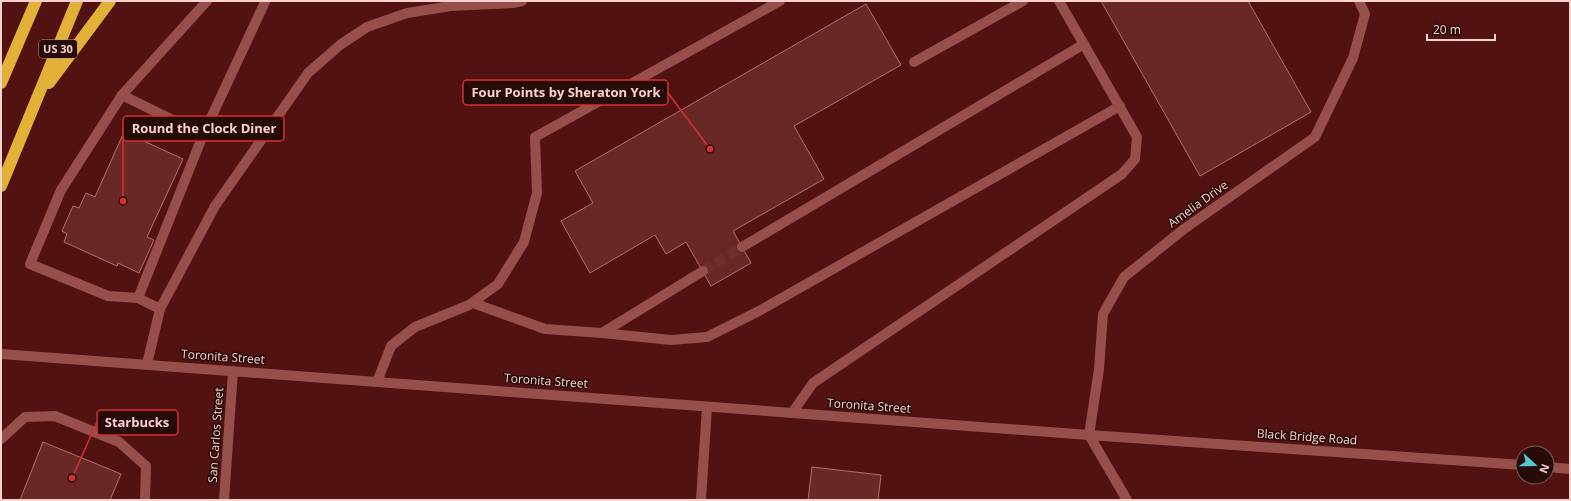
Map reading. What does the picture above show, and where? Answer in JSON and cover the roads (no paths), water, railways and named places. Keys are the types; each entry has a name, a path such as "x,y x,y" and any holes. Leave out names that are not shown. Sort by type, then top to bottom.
{"highway":[{"name":"US 30","path":"1,186 77,1"},
{"path":"38,96 110,1"},
{"name":"US 30","path":"1,83 35,3"}],"street":[{"path":"160,309 138,298 108,296 30,264 61,190 122,95 207,1"},
{"path":"138,298 203,135 265,2 264,1"},
{"path":"146,364 160,309 215,206 308,73 340,45 367,27 407,13 451,6 513,3 522,1"},
{"path":"377,382 391,346 415,327 469,306 498,284 524,242 536,193 535,137 780,1"},
{"path":"914,62 1024,1"},
{"path":"792,413 813,383 1122,174 1135,159 1137,137 1059,1"},
{"name":"Amelia Drive","path":"1089,435 1099,369 1103,314 1124,277 1184,229 1315,137 1353,58 1365,14 1359,1"},
{"path":"742,247 1084,44"},
{"path":"122,95 203,135"},
{"path":"473,303 544,329 671,340 707,337 759,311 1120,106"},
{"path":"602,333 703,271"},
{"name":"Toronita Street","path":"1,354 1089,435"},
{"name":"San Carlos Street","path":"224,500 233,371"},
{"path":"701,500 707,407"},
{"path":"1,438 26,417 55,416 119,442 146,466 145,500"},
{"path":"1089,435 1127,500"},
{"name":"Black Bridge Road","path":"1089,435 1515,464"},
{"path":"1555,467 1570,468"}],"tunnel":[{"path":"703,271 742,247"}],"place":[{"name":"Four Points by Sheraton York","path":"710,149"},
{"name":"Round the Clock Diner","path":"123,201"},
{"name":"Starbucks","path":"72,478"}]}
